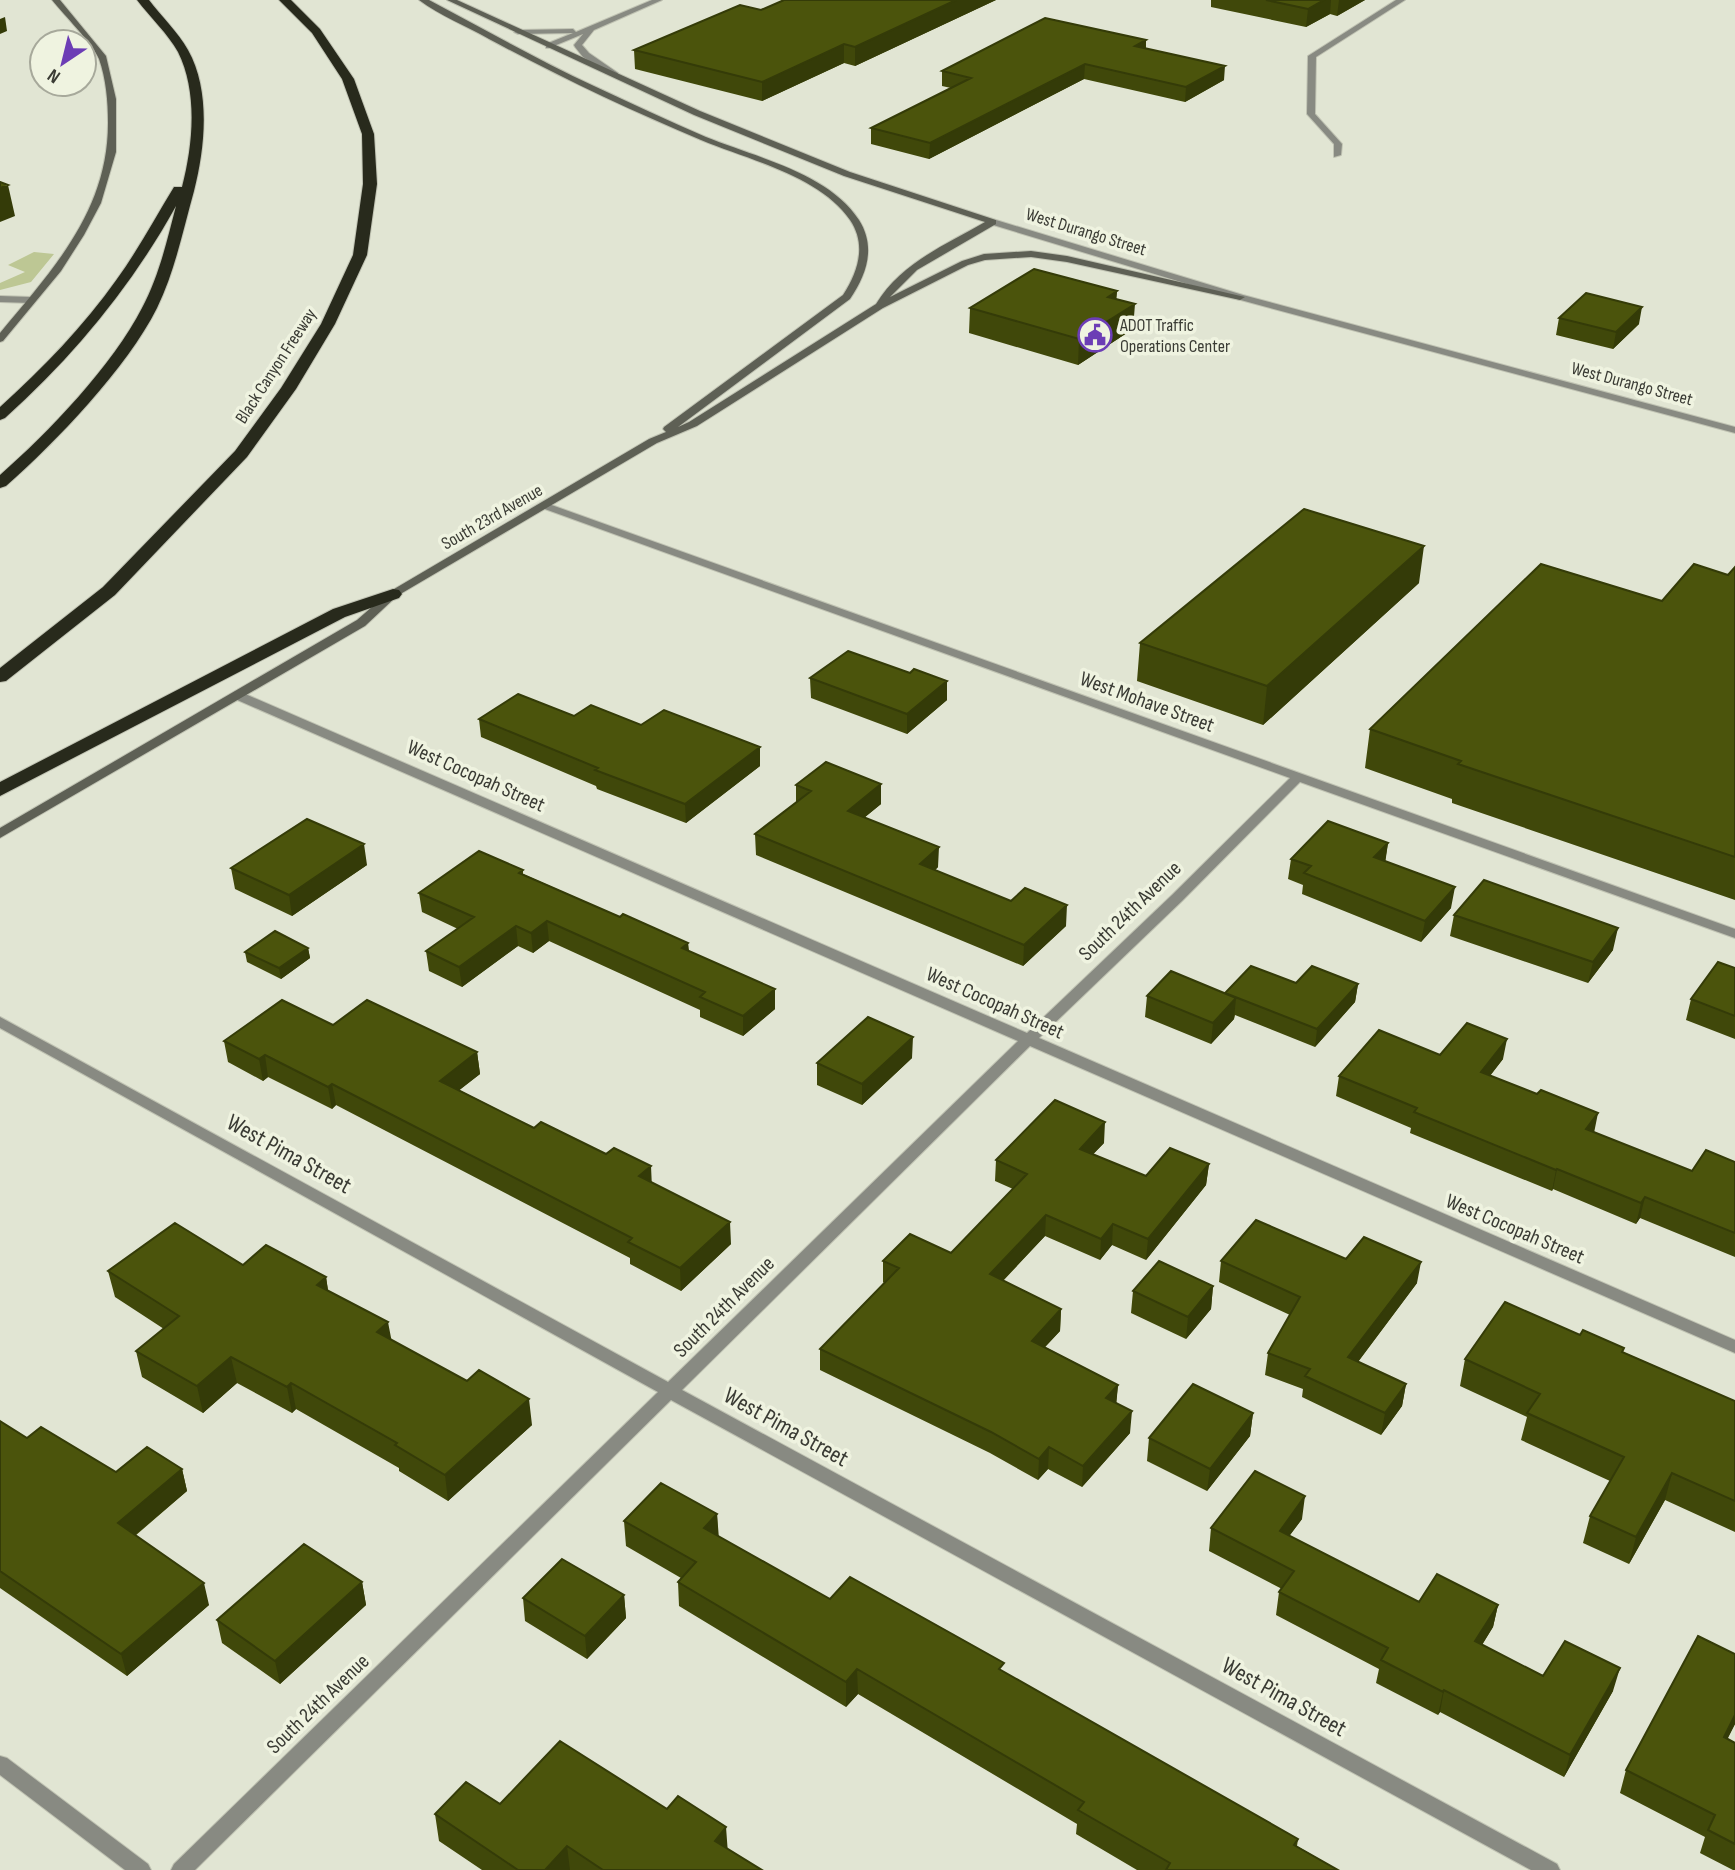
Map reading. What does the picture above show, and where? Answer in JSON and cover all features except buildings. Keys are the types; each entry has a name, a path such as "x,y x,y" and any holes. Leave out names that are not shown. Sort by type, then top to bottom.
{"highway":[{"path":"0,483 32,455 108,370 149,309 169,260 196,157 196,89 183,51 143,0"},
{"name":"Black Canyon Freeway","path":"0,677 109,591 241,454 288,389 328,324 360,255 370,184 368,134 348,79 316,31 285,0"},
{"path":"0,415 86,331 111,300 154,235 196,157"},
{"path":"0,790 339,613 393,594"}],"main road":[{"path":"0,339 58,269 97,203 113,152 112,99 102,56 56,0"},
{"path":"424,0 518,52 592,88 675,126 797,176 829,194 855,220 866,248 861,276 848,297 653,441"},
{"name":"West Durango Street","path":"451,0 697,113 847,174 993,222"},
{"name":"South 23rd Avenue","path":"0,834 361,623 393,594 653,441 693,424 880,306 886,292 902,276 993,222"},
{"path":"880,306 965,263 984,257 1031,254 1067,259 1240,297"}],"street":[{"path":"549,46 658,0"},
{"path":"1338,155 1338,144 1311,114 1312,56 1401,0"},
{"path":"518,32 562,33 595,27"},
{"path":"595,27 578,45 586,55 615,75"},
{"name":"West Durango Street","path":"993,222 1240,297 1735,430"},
{"path":"0,299 31,300"},
{"name":"West Mohave Street","path":"546,506 1735,934"},
{"name":"West Cocopah Street","path":"239,696 1735,1347"},
{"name":"South 24th Avenue","path":"181,1870 1028,1040 1177,898 1298,776"},
{"name":"West Pima Street","path":"0,1023 670,1392 1550,1870"},
{"path":"0,1764 141,1870"}],"green space":[{"path":"34,252 54,254 31,282 0,290 0,283 25,272 8,265"}],"place":[{"name":"ADOT Traffic Operations Center","path":"1095,335"}]}
